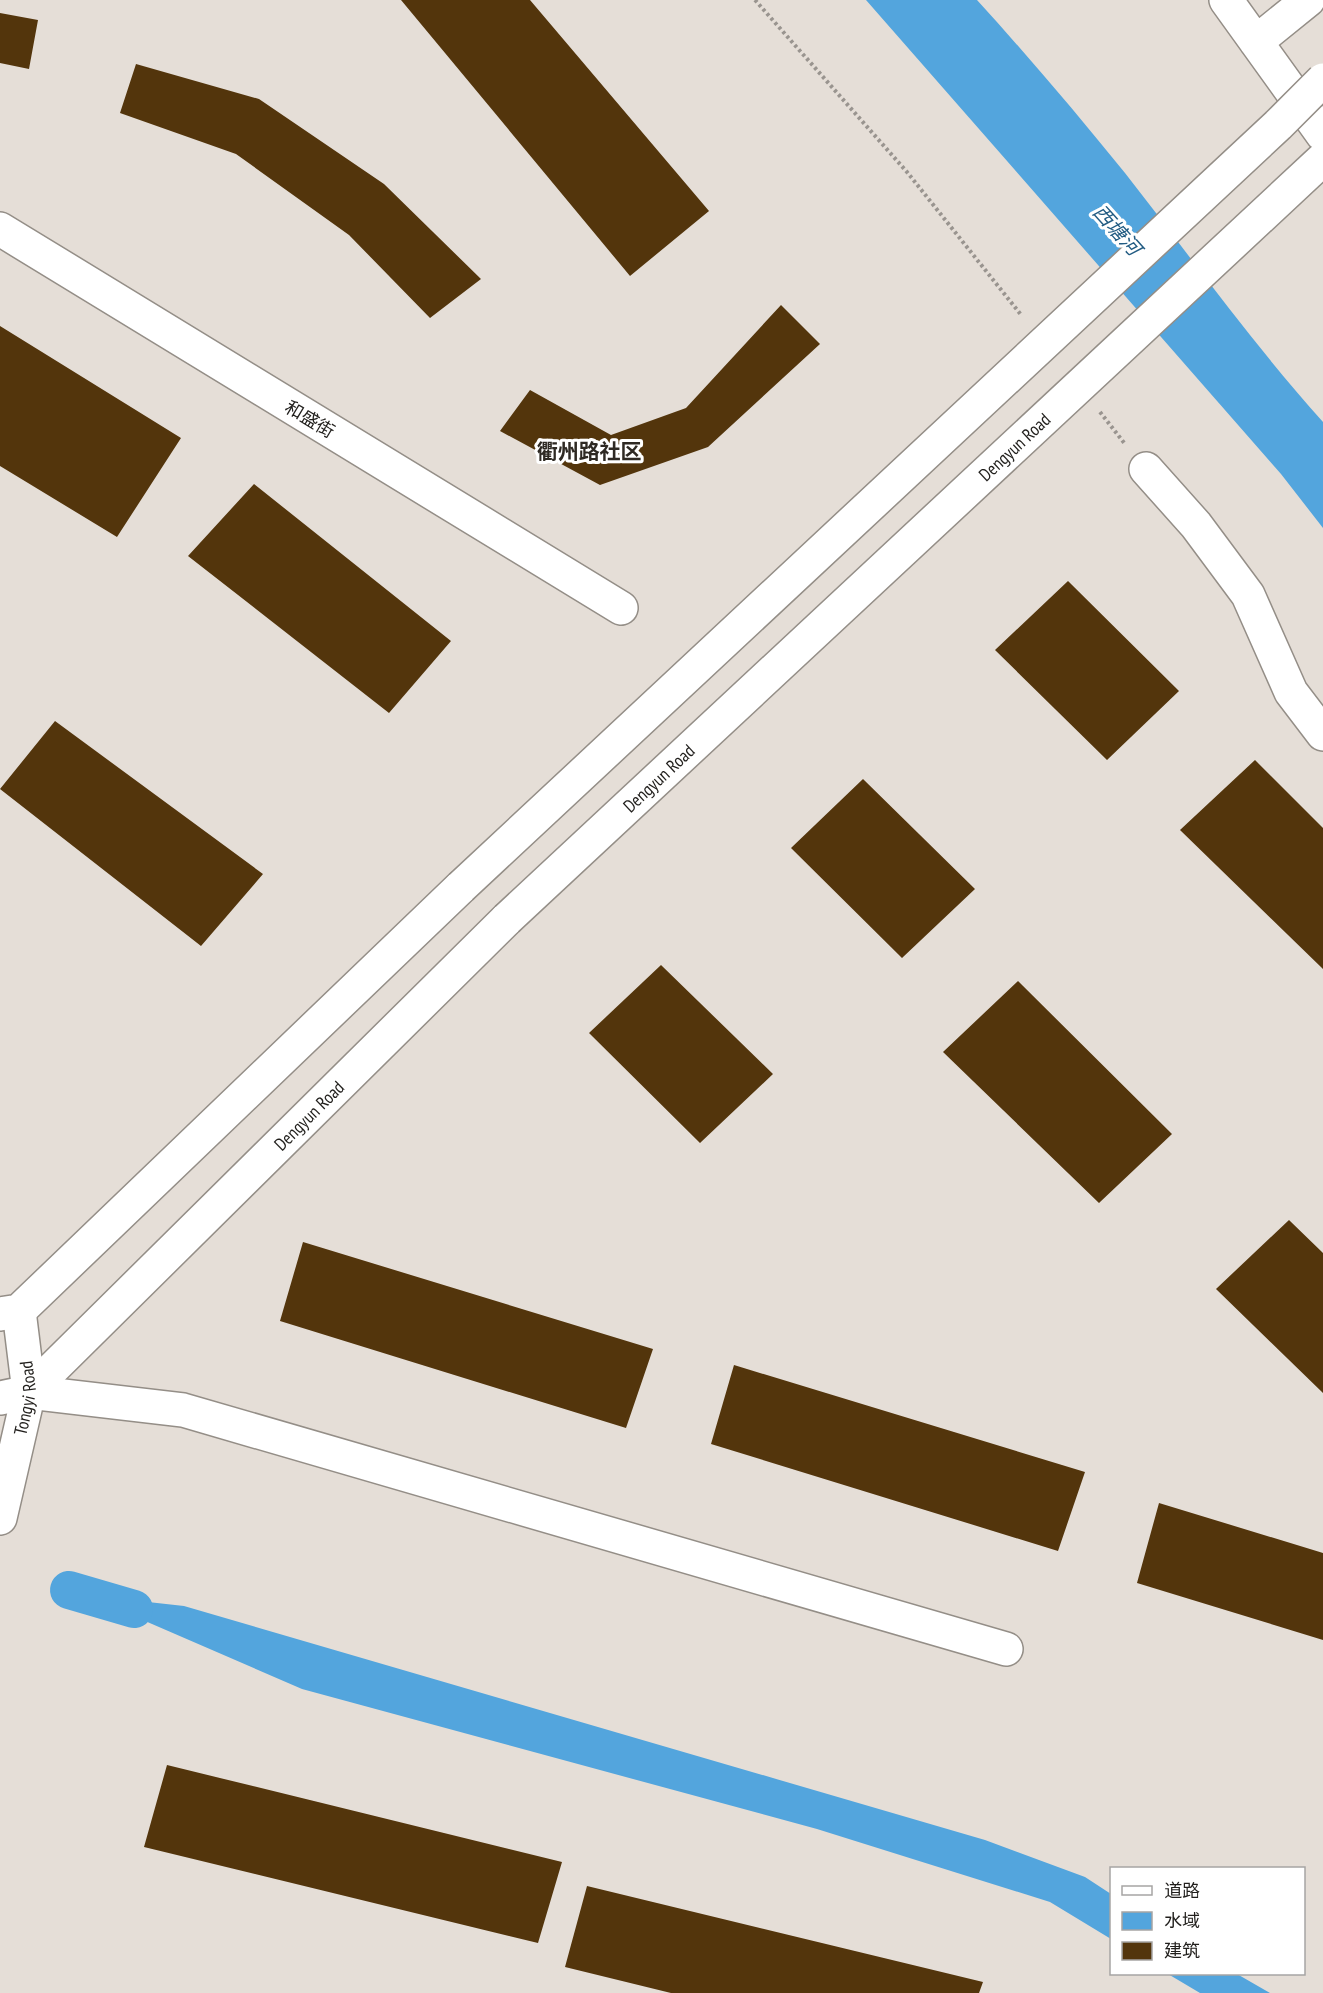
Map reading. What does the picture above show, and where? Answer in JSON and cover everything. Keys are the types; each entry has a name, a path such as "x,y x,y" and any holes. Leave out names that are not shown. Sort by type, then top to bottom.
{"main road":[{"path":"1226,0 1323,135"},
{"path":"1256,42 1308,0"},
{"path":"9,1313 460,887 1323,80"},
{"name":"Dengyun Road","path":"15,1395 507,919 1323,159"},
{"name":"和盛街","path":"0,229 621,608"},
{"path":"1146,469 1196,525 1248,595 1291,692 1323,734"},
{"name":"Tongyi Road","path":"0,1518 15,1395 9,1313"},
{"path":"15,1395 183,1410 1006,1649"}],"path":[{"path":"755,0 907,172 1025,320"},
{"path":"1093,404 1146,469"}],"water":[{"name":"西塘河","path":"866,0 977,0 1034,64 1125,173 1246,330 1323,422 1323,528 1281,474"},
{"path":"85,1595 184,1606 985,1840 1085,1877 1110,1893 1110,1938 1050,1902 817,1829 302,1689"},
{"path":"1170,1975 1239,1975 1270,1993 1200,1993"}],"building":[{"path":"401,0 530,0 709,211 630,276"},
{"path":"0,13 38,20 29,69 0,63"},
{"path":"136,64 259,99 384,184 481,279 430,318 349,235 236,154 120,113"},
{"path":"781,305 820,344 708,447 600,485 500,431 530,390 611,435 686,408"},
{"path":"0,326 181,438 117,537 0,466"},
{"path":"254,484 451,641 389,713 188,556"},
{"path":"1068,581 1179,691 1107,760 995,650"},
{"path":"55,721 263,874 201,946 0,789"},
{"path":"1255,760 1323,828 1323,969 1180,830"},
{"path":"863,779 975,889 902,958 791,848"},
{"path":"661,965 773,1074 700,1143 589,1033"},
{"path":"1018,981 1172,1134 1099,1203 943,1052"},
{"path":"1289,1220 1323,1253 1323,1393 1216,1289"},
{"path":"303,1242 653,1349 626,1428 280,1321"},
{"path":"734,1365 1085,1472 1058,1551 711,1444"},
{"path":"1159,1503 1323,1553 1323,1640 1137,1583"},
{"path":"167,1765 562,1862 538,1943 144,1847"},
{"path":"587,1886 983,1982 979,1993 671,1993 565,1967"}],"waterway":[{"path":"69,1590 134,1609"}],"district":[{"name":"衢州路社区","path":"589,451"}]}
